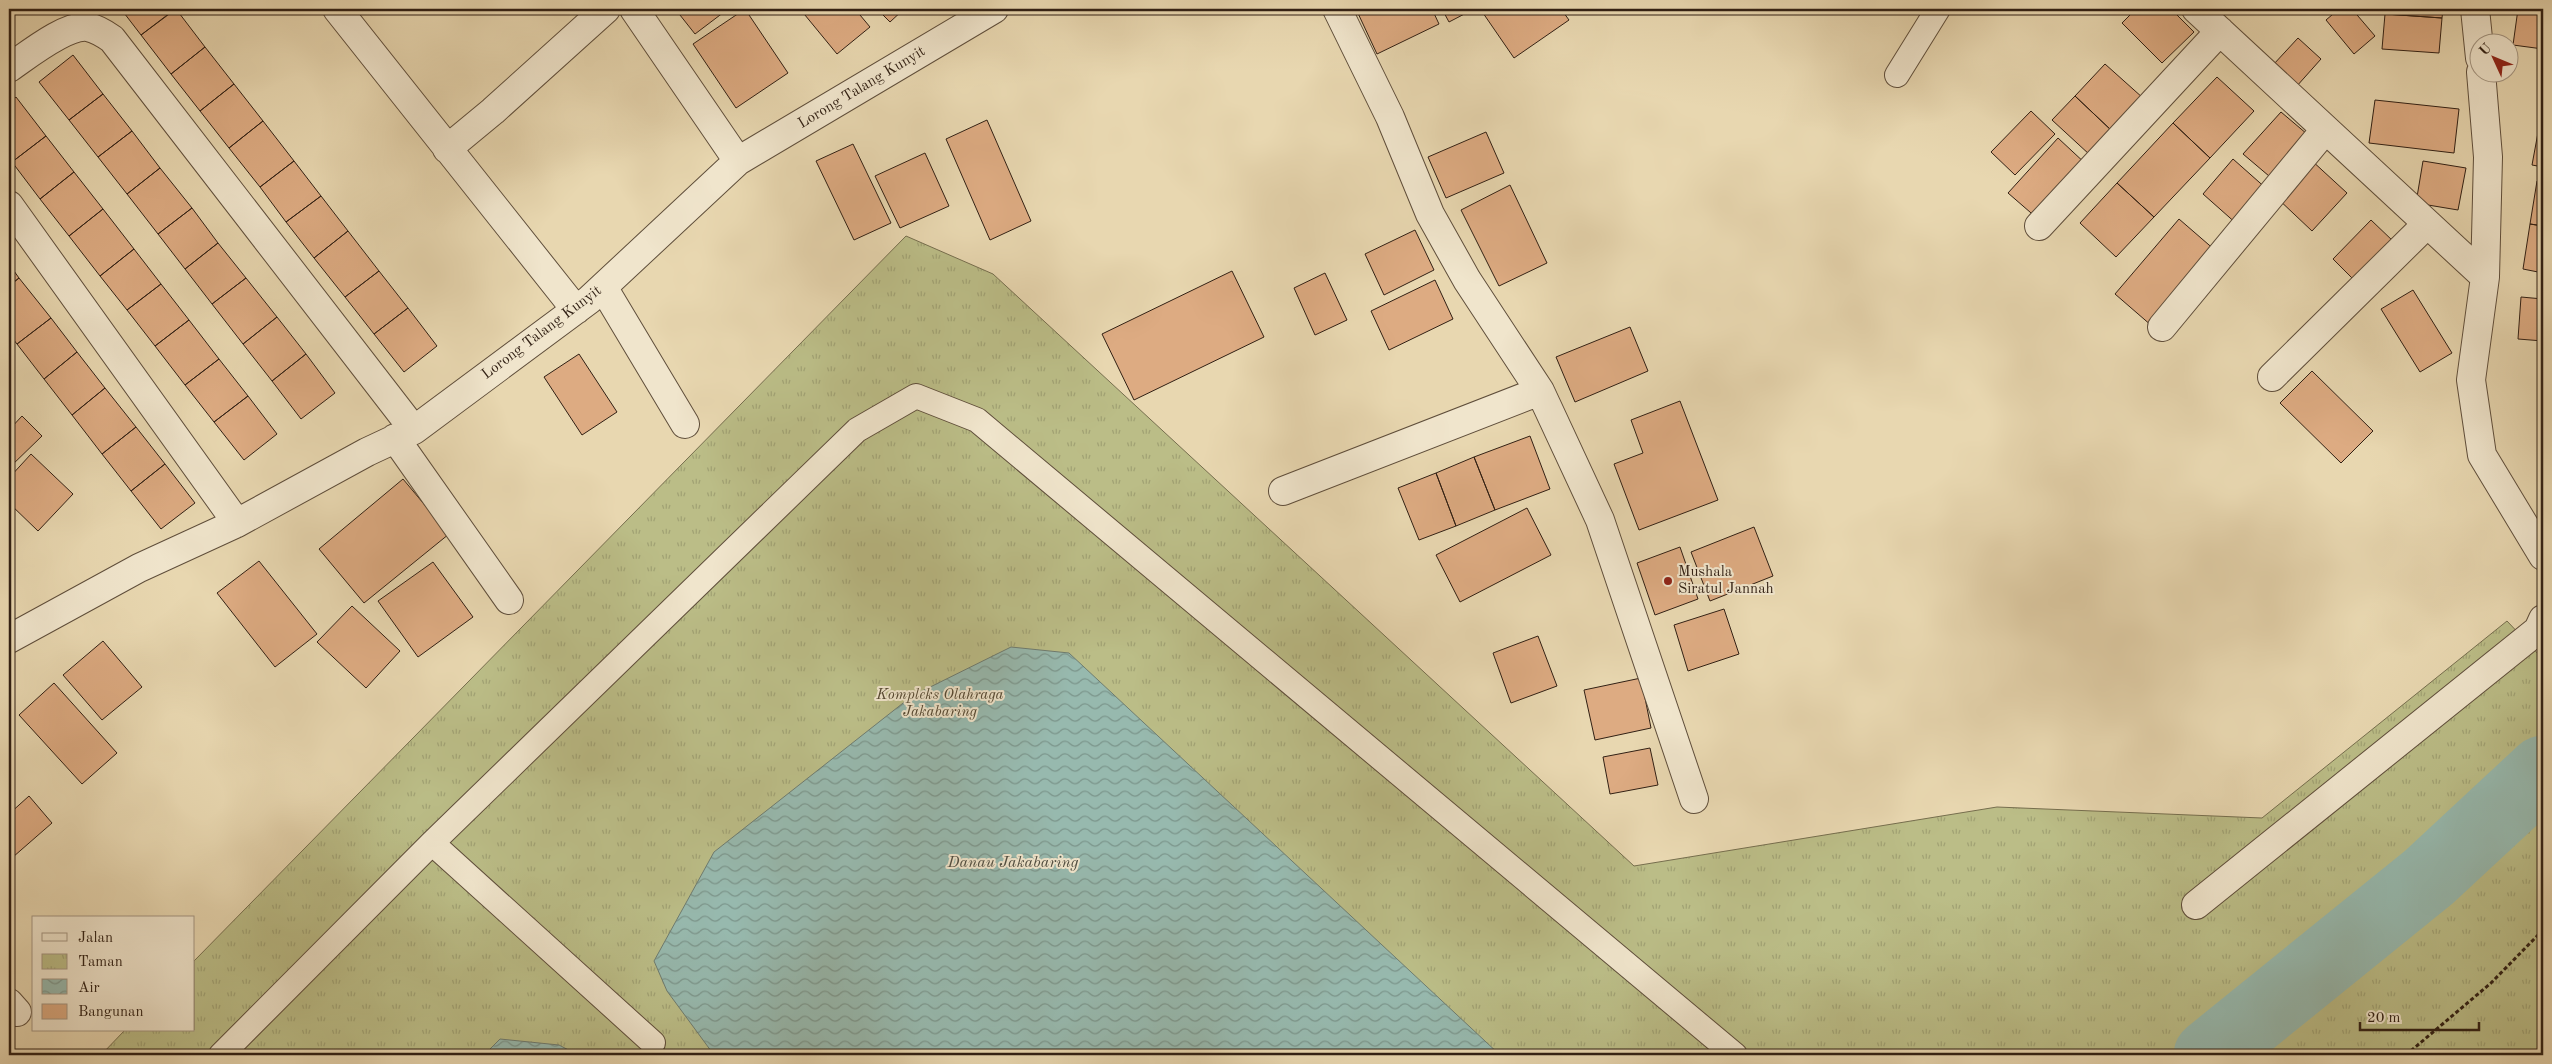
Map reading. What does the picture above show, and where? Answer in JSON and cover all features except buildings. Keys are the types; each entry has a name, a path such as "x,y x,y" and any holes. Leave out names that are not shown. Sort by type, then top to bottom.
{"street":[{"path":"337,9 576,310"},
{"path":"447,149 493,111 606,9"},
{"path":"634,9 738,161"},
{"name":"Lorong Talang Kunyit","path":"9,639 139,568 237,524 404,434 576,310 738,161 994,9"},
{"path":"1337,9 1390,116 1430,214 1452,256 1540,391 1600,520 1694,799"},
{"path":"2196,9 2324,130 2485,277"},
{"path":"2476,9 2478,32"},
{"path":"9,68 49,42 76,28 94,29 112,39 404,434 509,600"},
{"path":"2039,226 2220,31"},
{"path":"2482,82 2488,157 2485,277 2471,380 2482,455 2543,556"},
{"path":"2162,327 2324,130"},
{"path":"9,205 237,524"},
{"path":"2272,377 2426,224"},
{"path":"603,287 685,424"},
{"path":"1283,491 1540,391"},
{"path":"2196,905 2538,630 2543,619"}],"lane":[{"path":"1897,75 1938,9"},
{"path":"221,1055 432,843 857,430 916,396 977,420 1736,1055"},
{"path":"432,843 653,1044"}],"path":[{"path":"2406,1055 2490,983 2543,930"}],"green space":[{"name":"Kompleks Olahraga Jakabaring","path":"906,236 993,274 1634,866 1997,807 2262,818 2507,621 2543,659 2543,1055 101,1055 123,1032 195,1032 195,960"}],"water":[{"name":"Danau Jakabaring","path":"1011,647 1069,653 1500,1055 714,1055 667,991 654,961 714,852 912,696"},
{"path":"500,1039 559,1045 578,1055 484,1055"}],"waterway":[{"path":"2209,1055 2429,877 2543,771"}],"place":[{"name":"Mushala Siratul Jannah","path":"1668,581"}]}
